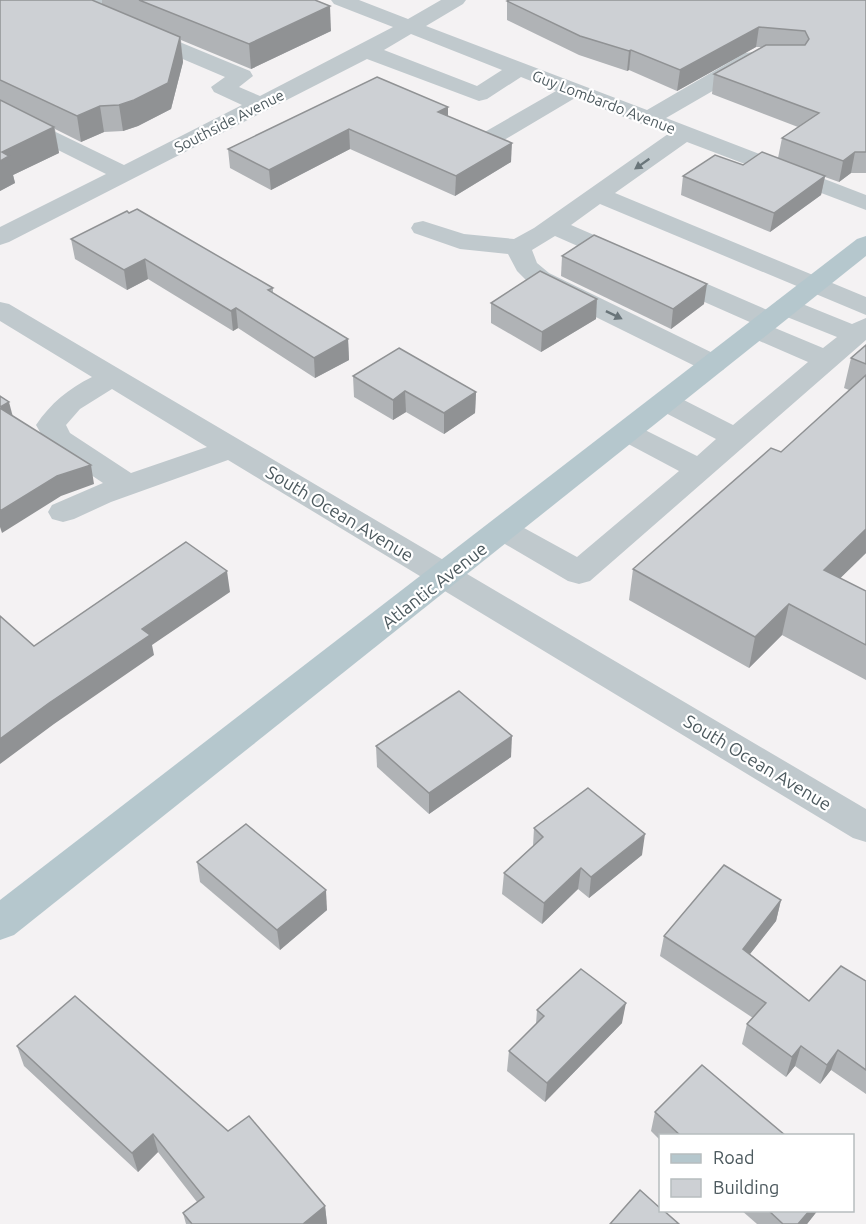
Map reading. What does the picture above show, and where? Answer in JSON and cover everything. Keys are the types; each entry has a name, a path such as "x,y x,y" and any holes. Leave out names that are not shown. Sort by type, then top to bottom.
{"main road":[{"name":"Atlantic Avenue","path":"0,923 446,576 866,244"}],"street":[{"path":"99,0 79,8 242,76 222,87 260,105"},
{"name":"Guy Lombardo Avenue","path":"341,0 866,203"},
{"name":"Southside Avenue","path":"0,237 366,51 456,0"},
{"path":"366,51 479,94 519,69"},
{"path":"648,119 739,65 764,54 774,55"},
{"path":"491,138 573,90"},
{"path":"0,112 124,174"},
{"path":"423,228 460,241 518,247 598,195 685,133"},
{"path":"598,195 866,307"},
{"path":"552,226 771,319 827,360"},
{"path":"518,247 526,266 540,279 714,364"},
{"name":"South Ocean Avenue","path":"0,310 866,827"},
{"path":"771,319 861,331"},
{"path":"504,530 579,573 861,331"},
{"path":"113,378 78,397 58,412 51,425 58,439 127,486"},
{"path":"666,402 736,438"},
{"path":"627,432 699,469"},
{"path":"63,512 232,448"}],"building":[{"path":"0,0 92,0 180,37 168,83 134,100 119,105 100,106 77,116 0,80"},
{"path":"139,0 315,0 330,6 249,44"},
{"path":"866,0 866,152 855,152 843,161 782,138 819,113 714,74 766,45 805,45 809,39 805,31 759,27 680,70 631,50 580,36 507,1"},
{"path":"377,77 448,107 438,112 512,143 456,176 349,129 269,170 228,149"},
{"path":"0,100 54,127 2,152 9,156 0,161"},
{"path":"762,152 825,176 774,213 683,176 715,155 743,165"},
{"path":"137,209 273,288 268,290 348,339 314,358 236,308 231,311 145,259 124,270 71,239 127,211 129,213"},
{"path":"594,235 707,284 673,309 562,256"},
{"path":"540,271 597,299 542,332 491,303"},
{"path":"866,345 866,364 851,358"},
{"path":"399,348 476,392 444,413 405,391 393,400 353,376"},
{"path":"866,375 866,529 824,570 866,591 866,645 789,604 755,637 633,569 771,448 781,452"},
{"path":"0,396 9,402 0,407"},
{"path":"0,408 91,465 57,476 0,511"},
{"path":"186,542 227,571 142,629 150,635 0,739 0,616 34,646"},
{"path":"459,691 512,736 429,793 376,746"},
{"path":"588,788 645,834 591,877 581,868 544,903 504,873 543,837 534,828"},
{"path":"246,824 326,890 277,930 197,862"},
{"path":"724,865 781,900 743,949 809,1001 841,966 866,981 866,1070 838,1050 827,1065 801,1046 792,1057 747,1024 766,1003 664,936"},
{"path":"581,969 626,1003 547,1083 509,1051 544,1016 537,1010"},
{"path":"75,996 228,1131 249,1116 325,1206 303,1224 192,1224 183,1213 204,1197 153,1134 132,1153 17,1046"},
{"path":"702,1065 784,1134 679,1134 655,1112"},
{"path":"640,1190 659,1207 659,1212 665,1212 679,1224 610,1224"},
{"path":"770,1212 808,1212 798,1224 783,1224"}]}
